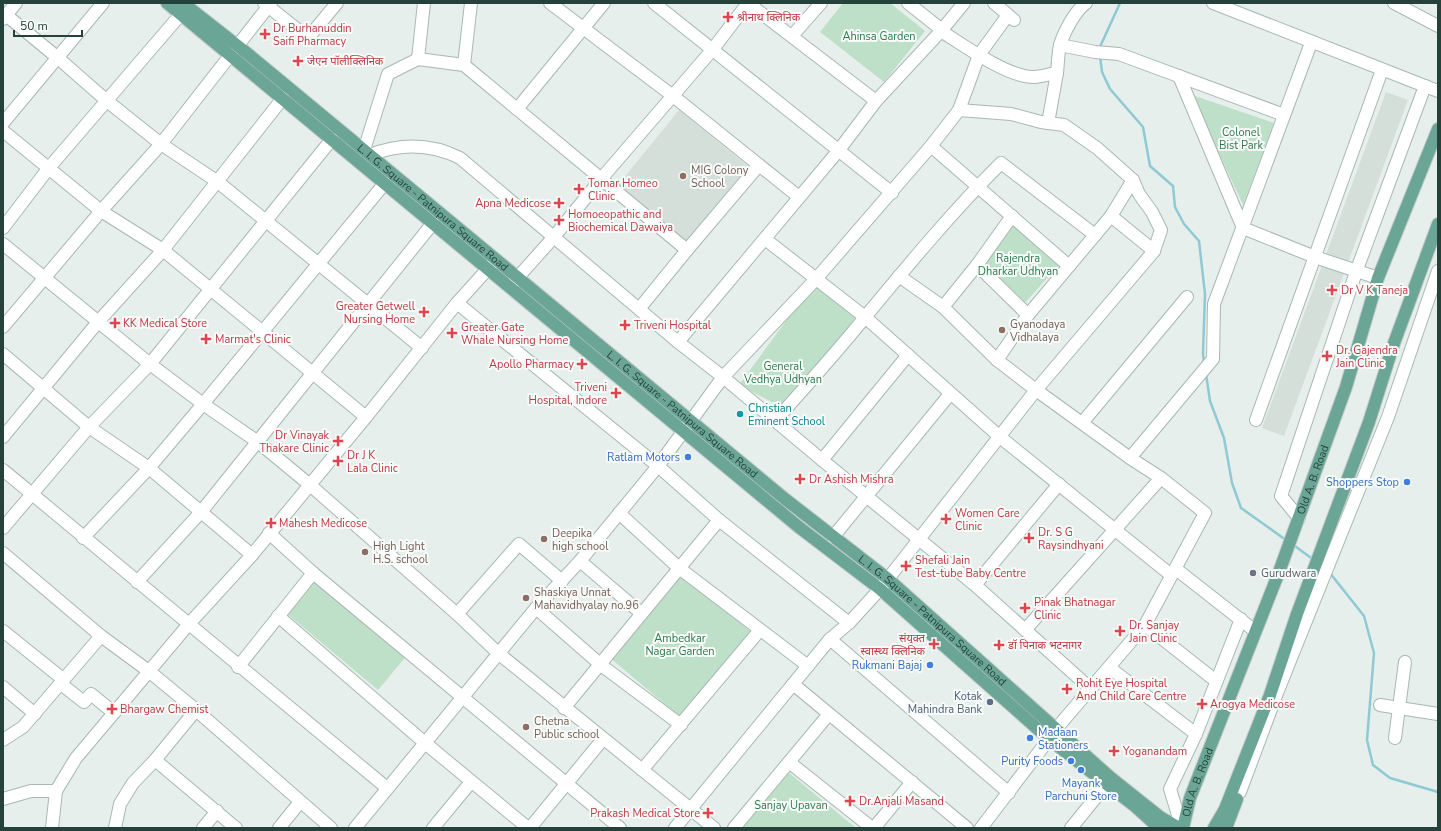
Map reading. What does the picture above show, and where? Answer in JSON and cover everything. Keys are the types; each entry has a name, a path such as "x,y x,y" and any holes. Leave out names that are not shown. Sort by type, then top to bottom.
{"main road":[{"name":"L. I. G. Square - Patnipura Square Road","path":"167,3 182,9 367,153 785,499 888,579 1106,785 1150,823 1159,828"},
{"name":"L. I. G. Square - Patnipura Square Road","path":"235,51 283,98 800,528 880,589 1053,734 1070,740 1111,778 1160,817 1179,828"},
{"name":"Old A. B. Road","path":"1183,828 1190,798 1279,572 1346,387 1378,278 1438,129"},
{"path":"1226,828 1270,695 1314,584 1328,534 1369,422 1393,346 1438,224"},
{"path":"1214,828 1237,791"}],"street":[{"path":"16,3 5,17 58,58 107,101 161,144 218,182 422,348"},
{"path":"3,123 102,3"},
{"path":"3,327 100,211 161,144 235,51 268,4 308,38 337,3"},
{"path":"418,59 424,3"},
{"path":"464,65 471,3"},
{"path":"550,3 673,96 799,197"},
{"path":"517,109 604,3"},
{"path":"654,3 668,7 713,49 892,193"},
{"path":"510,287 713,49 748,3 876,101"},
{"path":"792,36 821,3"},
{"path":"908,3 941,30 979,55 1021,74 1032,77 1057,73"},
{"path":"678,342 839,150 876,101 964,3"},
{"path":"355,828 386,788 425,743 498,653 536,608 580,561 658,466 723,377 816,279 892,193 959,110 979,55 1011,17 994,3"},
{"path":"1048,123 1057,73 1060,45 1080,7 1086,3"},
{"path":"1213,3 1311,43 1438,91"},
{"path":"1394,3 1438,26"},
{"path":"3,228 48,169 107,101 182,9"},
{"path":"1130,458 1213,359 1214,304 1311,43"},
{"path":"1060,45 1089,51 1119,54 1284,115"},
{"path":"687,250 464,65 418,59 388,74 367,153 390,148 421,146 448,152 460,158 639,310 776,420 822,460 975,585 1091,689"},
{"path":"1256,420 1316,257 1382,70"},
{"path":"1179,76 1243,228 1356,272 1378,278"},
{"path":"1299,518 1281,496 1356,272 1425,86"},
{"path":"3,437 98,322 163,250 283,98"},
{"path":"675,828 830,639 849,623 880,589 1036,390 1154,251 1161,230 1152,212 1139,194 1134,180 1097,148 1064,125 1048,123 1011,114 959,110"},
{"path":"3,131 100,211 163,250 366,417"},
{"path":"3,528 90,427 150,364 210,289 267,222 332,139"},
{"path":"931,146 976,187 1012,216 1069,266"},
{"path":"776,420 976,187 1001,163 1096,235"},
{"path":"639,310 687,250 759,165"},
{"path":"997,360 1028,315 1111,216 1134,180"},
{"path":"83,538 149,468 319,264 384,183"},
{"path":"943,307 977,265 1012,216"},
{"path":"1111,216 1154,251"},
{"path":"137,582 200,512 258,442 433,223"},
{"path":"765,239 865,317 1000,437 1116,529 1241,619 1255,631"},
{"path":"3,244 150,364 203,404 258,442 310,485 457,614 498,653 714,828"},
{"path":"52,828 56,791 76,758 150,672 188,625 252,555 366,417 457,303 496,259"},
{"path":"977,265 1028,315"},
{"path":"1314,584 1340,536 1388,417 1438,271"},
{"path":"899,276 943,307 997,360 1130,458 1161,478 1205,513 1146,625 1053,734 981,828"},
{"path":"1082,423 1187,297"},
{"path":"457,303 658,466 719,520 849,623"},
{"path":"3,354 90,427 149,468 252,555"},
{"path":"822,460 908,355"},
{"path":"833,537 950,394"},
{"path":"3,470 238,667 386,788"},
{"path":"1025,630 1161,478"},
{"path":"975,585 1059,484"},
{"path":"619,513 679,568 808,666"},
{"path":"564,708 719,520"},
{"path":"269,533 313,573 620,828"},
{"path":"457,614 519,544 562,581"},
{"path":"3,553 101,636 150,672 196,710 331,828"},
{"path":"580,561 641,613"},
{"path":"238,667 313,573"},
{"path":"536,608 601,665 682,725"},
{"path":"278,616 471,782 529,828 603,739"},
{"path":"1183,828 1170,789 1196,734 1241,619"},
{"path":"1146,625 1216,681"},
{"path":"642,770 682,725 760,630"},
{"path":"3,631 84,702 91,694 114,713"},
{"path":"3,740 23,727 101,636"},
{"path":"830,639 1009,793"},
{"path":"1395,738 1405,662"},
{"path":"1110,668 1196,734"},
{"path":"793,684 968,828"},
{"path":"3,687 35,714"},
{"path":"1380,705 1438,714"},
{"path":"115,828 120,804 133,783 155,760 196,710"},
{"path":"734,828 829,714"},
{"path":"155,760 236,828"},
{"path":"789,762 879,826 912,782"},
{"path":"436,827 471,782"},
{"path":"1071,828 1106,785"},
{"path":"3,798 31,791 56,791"},
{"path":"279,828 300,802"},
{"path":"203,828 217,811"}],"shaded area":[{"path":"1386,92 1408,100 1284,436 1262,428"},
{"name":"MIG Colony School","path":"679,110 749,167 688,242 618,185"}],"green space":[{"name":"Ahinsa Garden","path":"843,3 890,3 925,31 884,82 820,32"},
{"name":"Colonel Bist Park","path":"1192,95 1274,123 1243,205"},
{"name":"Rajendra Dharkar Udhyan","path":"1014,222 1060,264 1022,306 976,264"},
{"name":"General Vedhya Udhyan","path":"813,284 857,315 791,412 739,385"},
{"name":"Ambedkar Nagar Garden","path":"681,573 751,632 679,716 609,657"},
{"path":"314,577 408,654 378,690 285,612"},
{"name":"Sanjay Upavan","path":"788,772 856,828 742,828"}],"waterway":[{"path":"1099,49 1120,3"},
{"path":"1100,56 1102,72 1110,89 1143,127 1150,166 1173,186 1175,207 1184,224 1199,241 1205,294 1204,363"},
{"path":"1206,374 1210,401 1224,438 1232,483 1241,508 1286,540"},
{"path":"1292,544 1314,560"},
{"path":"1330,573 1364,616 1374,653 1367,740 1373,765 1390,778 1438,792"}],"place":[{"name":"श्रीनाथ क्लिनिक","path":"728,17"},
{"name":"Dr Burhanuddin Saifi Pharmacy","path":"265,34"},
{"name":"जेएन पॉलीक्लिनिक","path":"298,61"},
{"name":"MIG Colony School","path":"683,176"},
{"name":"Tomar Homeo Clinic","path":"579,189"},
{"name":"Apna Medicose","path":"559,203"},
{"name":"Homoeopathic and Biochemical Dawaiya","path":"559,220"},
{"name":"Dr V K Taneja","path":"1332,290"},
{"name":"Greater Getwell Nursing Home","path":"424,312"},
{"name":"KK Medical Store","path":"115,323"},
{"name":"Triveni Hospital","path":"625,325"},
{"name":"Gyanodaya Vidhalaya","path":"1002,330"},
{"name":"Greater Gate Whale Nursing Home","path":"452,333"},
{"name":"Marmat's Clinic","path":"206,339"},
{"name":"Dr. Gajendra Jain Clinic","path":"1327,356"},
{"name":"Apollo Pharmacy","path":"582,364"},
{"name":"Triveni Hospital, Indore","path":"616,393"},
{"name":"Christian Eminent School","path":"740,414"},
{"name":"Dr Vinayak Thakare Clinic","path":"338,441"},
{"name":"Ratlam Motors","path":"688,457"},
{"name":"Dr J K Lala Clinic","path":"338,461"},
{"name":"Dr Ashish Mishra","path":"800,479"},
{"name":"Shoppers Stop","path":"1407,482"},
{"name":"Women Care Clinic","path":"946,519"},
{"name":"Mahesh Medicose","path":"271,523"},
{"name":"Dr. S G Raysindhyani","path":"1029,538"},
{"name":"Deepika high school","path":"544,539"},
{"name":"High Light H.S. school","path":"365,552"},
{"name":"Shefali Jain Test-tube Baby Centre","path":"906,566"},
{"name":"Gurudwara","path":"1253,573"},
{"name":"Shaskiya Unnat Mahavidhyalay no.96","path":"526,598"},
{"name":"Pinak Bhatnagar Clinic","path":"1025,608"},
{"name":"Dr. Sanjay Jain Clinic","path":"1120,631"},
{"name":"संयुक्त स्वास्थ्य क्लिनिक","path":"934,644"},
{"name":"डॉ पिनाक भटनागर","path":"999,645"},
{"name":"Rukmani Bajaj","path":"930,665"},
{"name":"Rohit Eye Hospital And Child Care Centre","path":"1067,689"},
{"name":"Kotak Mahindra Bank","path":"990,702"},
{"name":"Arogya Medicose","path":"1202,704"},
{"name":"Bhargaw Chemist","path":"112,709"},
{"name":"Chetna Public school","path":"526,727"},
{"name":"Madaan Stationers","path":"1030,738"},
{"name":"Yoganandam","path":"1114,751"},
{"name":"Purity Foods","path":"1071,761"},
{"name":"Mayank Parchuni Store","path":"1081,770"},
{"name":"Dr.Anjali Masand","path":"850,801"},
{"name":"Prakash Medical Store","path":"708,813"}]}
